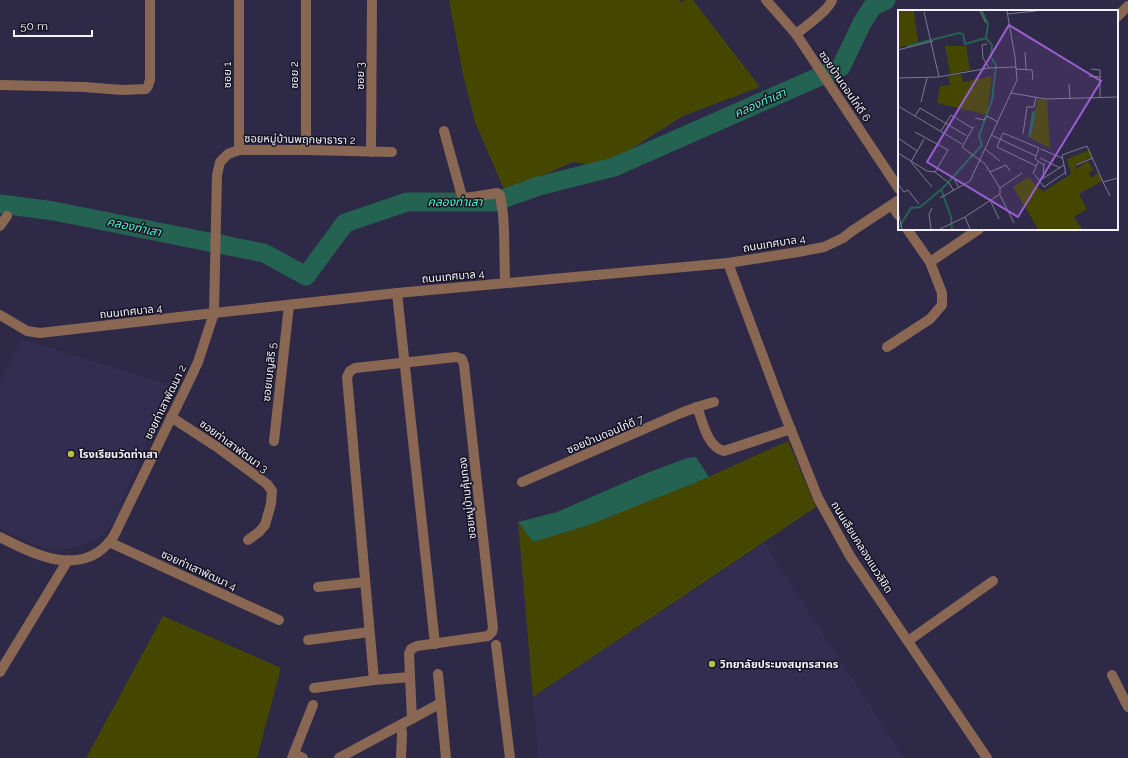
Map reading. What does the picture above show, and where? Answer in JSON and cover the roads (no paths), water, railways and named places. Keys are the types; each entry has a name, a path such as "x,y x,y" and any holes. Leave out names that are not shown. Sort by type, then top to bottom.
{"street":[{"path":"0,85 84,87 122,90 146,89 150,80 150,0"},
{"name":"ซอย 1","path":"239,0 239,150"},
{"name":"ซอย 2","path":"306,0 306,150"},
{"name":"ซอย 3","path":"371,152 372,0"},
{"name":"ซอยบ้านดอนไก่ดี 6","path":"766,0 796,34 898,187"},
{"path":"796,34 827,9 832,0"},
{"path":"1118,16 1127,8"},
{"path":"444,131 463,197 466,198 499,193 503,214 505,283"},
{"name":"ซอยหมู่บ้านพฤกษาธารา 2","path":"214,314 217,175 220,162 228,154 239,150 392,152"},
{"path":"895,203 898,213"},
{"name":"ถนนเทศบาล 4","path":"0,315 27,331 40,333 397,293 728,263 824,247 843,238 895,203"},
{"path":"0,226 7,216"},
{"path":"887,347 930,319 942,305 942,293 930,262 908,230"},
{"path":"930,262 978,230"},
{"name":"ถนนเลียบคลองแนวลิขิต","path":"728,263 818,498 850,556 987,758"},
{"path":"397,293 435,644"},
{"name":"ซอยเบญสิริ 5","path":"274,441 289,305"},
{"name":"ซอยท่าเสาพัฒนา 2","path":"0,537 45,558 61,561 90,557 109,542 121,521 198,362 214,314"},
{"name":"ซอยหมู่บ้านคุ้มทอง","path":"374,680 347,377 350,371 355,368 456,357 462,359 464,365 494,628 488,636 417,646 412,649 409,654 412,719"},
{"name":"ซอยบ้านดอนไก่ดี 7","path":"522,482 681,413 714,402"},
{"path":"698,407 710,440 719,450 724,451 791,429"},
{"name":"ซอยท่าเสาพัฒนา 3","path":"171,417 217,447 267,484 272,491 271,504 265,525 259,532 248,540"},
{"name":"ซอยท่าเสาพัฒนา 4","path":"109,542 279,620"},
{"path":"0,672 68,560"},
{"path":"908,641 994,581"},
{"path":"318,587 365,582"},
{"path":"308,640 369,632"},
{"path":"496,645 510,758"},
{"path":"438,674 446,758"},
{"path":"1112,675 1128,707"},
{"path":"314,688 410,677"},
{"path":"339,758 441,703"},
{"path":"296,756 313,705"},
{"path":"401,725 401,758"}],"waterway":[{"name":"คลองท่าเสา","path":"0,204 54,211 264,253 306,276 345,223 407,202 494,202 539,186 614,167 841,67 862,23 873,6 886,0"}],"place":[{"name":"โรงเรียนวัดท่าเสา","path":"71,454"},
{"name":"วิทยาลัยประมงสมุทรสาคร","path":"712,664"}]}
